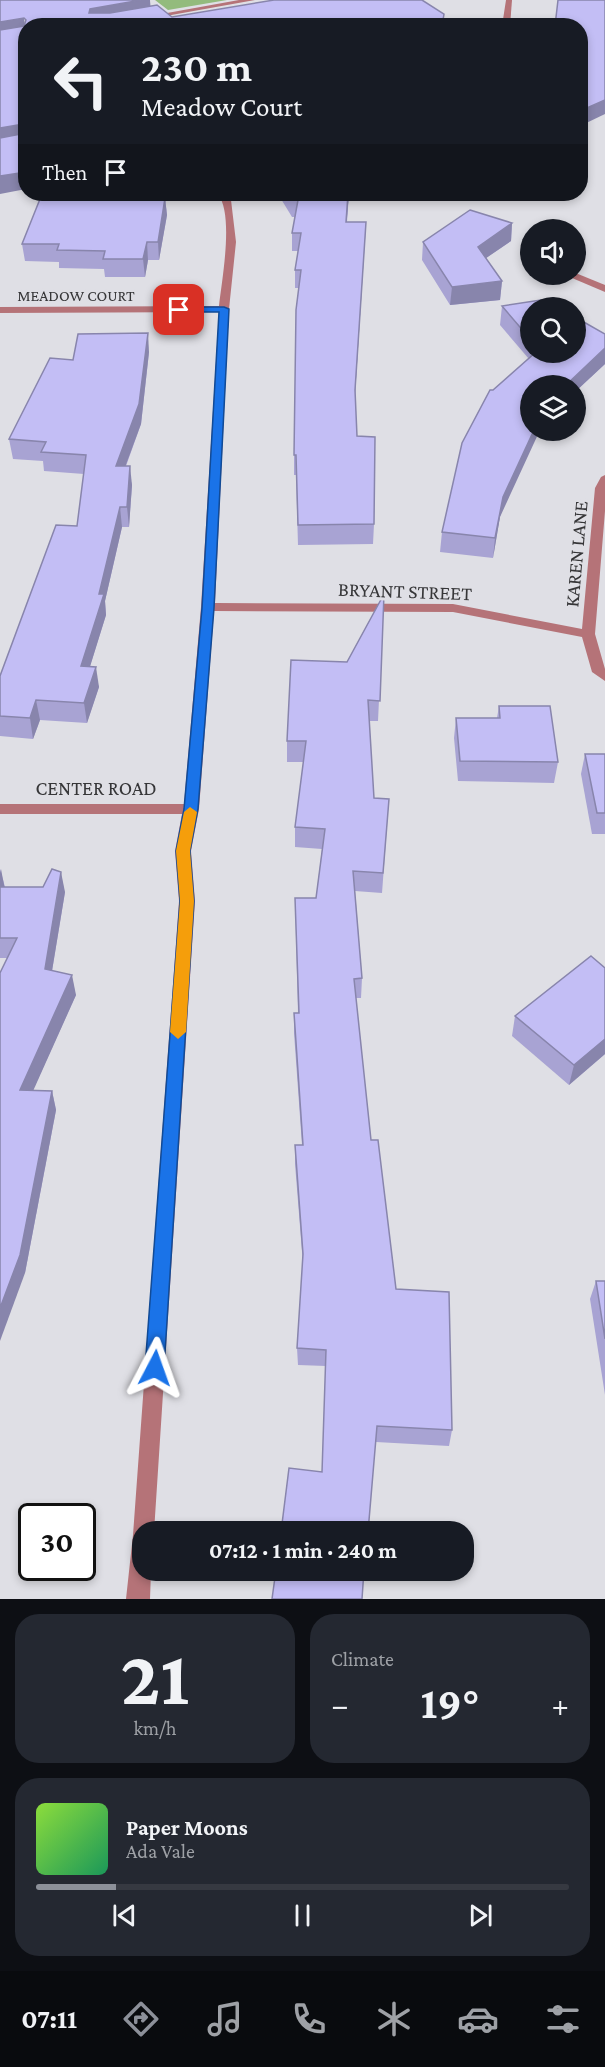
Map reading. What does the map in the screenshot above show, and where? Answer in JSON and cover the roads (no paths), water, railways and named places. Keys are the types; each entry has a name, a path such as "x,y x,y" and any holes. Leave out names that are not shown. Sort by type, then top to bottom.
{"street":[{"path":"143,18 252,0"},
{"path":"507,18 509,0"},
{"path":"144,1521 187,901 183,851 191,809 208,608 224,309 231,242 227,201"},
{"path":"586,281 605,289"},
{"name":"MEADOW COURT","path":"0,310 224,309"},
{"name":"KAREN LANE","path":"588,634 601,488 605,479"},
{"name":"BRYANT STREET","path":"208,608 453,608 588,634"},
{"path":"588,634 599,672 605,675"},
{"name":"CENTER ROAD","path":"0,808 191,809"},
{"path":"138,1599 139,1581"}]}
